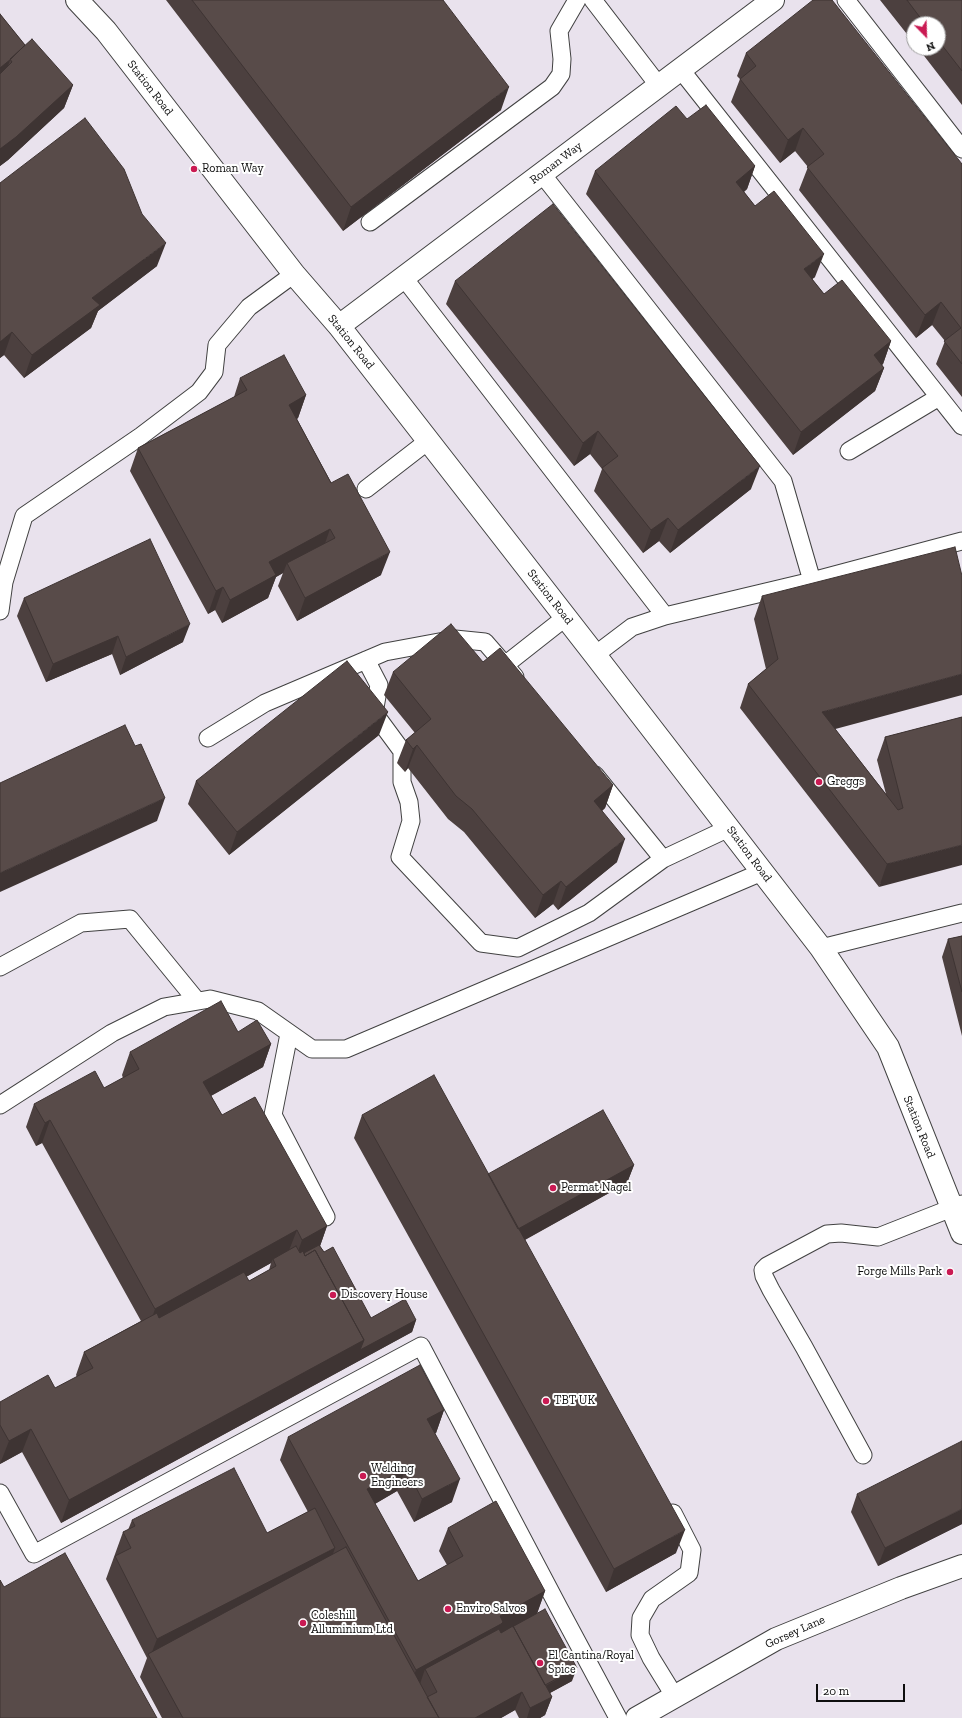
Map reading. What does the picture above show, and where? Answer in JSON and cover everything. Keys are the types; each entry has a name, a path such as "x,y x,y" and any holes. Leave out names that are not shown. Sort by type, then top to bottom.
{"street":[{"name":"Station Road","path":"77,0 106,31 294,274 339,326 821,948 888,1047 957,1206 962,1233"},
{"name":"Roman Way","path":"339,326 773,0"},
{"name":"Gorsey Lane","path":"637,1718 776,1639 901,1588 962,1566"}],"lane":[{"path":"370,222 552,87 561,74 562,59 559,32 577,0"},
{"path":"593,0 659,86"},
{"path":"846,0 962,149"},
{"path":"681,70 962,426"},
{"path":"542,174 783,481 812,580"},
{"path":"0,611 4,582 24,516 141,436 199,392 214,372 217,345 249,307 294,274"},
{"path":"404,278 665,616"},
{"path":"849,451 939,397"},
{"path":"366,489 428,441"},
{"path":"595,655 632,627 665,616 962,541"},
{"path":"505,665 566,617"},
{"path":"208,738 265,703 385,652 455,639 485,642 525,689"},
{"path":"366,660 379,685 374,714 402,751 402,782 410,802 411,821 400,857 481,943 518,948 589,913 663,859 728,828"},
{"path":"584,762 663,859"},
{"path":"0,1105 112,1033 164,1008 197,1001 210,999 258,1011 312,1049 346,1049 762,872"},
{"path":"821,948 962,913"},
{"path":"0,967 81,923 130,919 197,1001"},
{"path":"289,1034 273,1115 326,1217"},
{"path":"863,1456 804,1347 771,1290 764,1276 763,1270 781,1258 827,1234 841,1233 878,1237 957,1206"},
{"path":"0,1493 34,1554 421,1346 618,1718"},
{"path":"666,1501 692,1550 689,1573 652,1599 641,1618 640,1635 651,1658 675,1696"}],"shaded area":[{"path":"0,0 962,0 962,1718 0,1718"}],"building":[{"path":"192,0 443,0 509,87 351,207"},
{"path":"813,0 832,0 962,164 962,364 944,341 961,328 941,302 925,315 807,167 824,154 803,128 788,140 740,79 756,66 746,53"},
{"path":"907,0 962,0 962,71 946,50 946,16 919,16"},
{"path":"0,14 25,45 0,68"},
{"path":"32,39 73,85 16,137 0,149 0,74 12,62 10,59"},
{"path":"706,105 755,166 736,182 755,206 774,191 824,254 804,269 824,294 842,280 891,341 874,355 884,368 801,432 595,171 676,106 687,119"},
{"path":"85,118 124,169 142,214 166,243 92,298 100,305 32,355 12,332 0,342 0,183"},
{"path":"553,204 760,466 678,530 668,518 651,530 602,468 618,456 598,431 583,443 455,281"},
{"path":"284,355 306,395 289,405 331,483 348,474 390,552 305,598 287,563 335,538 330,529 269,562 276,575 230,600 223,587 216,591 138,448 247,390 240,378"},
{"path":"150,539 190,624 126,657 118,636 53,664 24,598"},
{"path":"955,547 962,576 962,674 822,712 898,810 903,808 885,737 962,717 962,845 887,864 748,684 778,659 762,596"},
{"path":"451,624 483,662 500,648 613,785 594,801 625,839 566,887 561,881 543,895 472,809 456,796 417,745 413,749 406,740 431,719 393,672"},
{"path":"347,661 388,712 237,832 196,781"},
{"path":"125,725 135,746 141,744 165,798 0,873 0,783"},
{"path":"962,936 962,992 948,939"},
{"path":"221,1001 238,1032 257,1020 271,1044 203,1082 222,1115 255,1097 327,1226 302,1240 297,1230 155,1309 50,1120 45,1123 34,1104 95,1071 104,1088 139,1069 130,1052"},
{"name":"TBT UK","path":"434,1075 685,1530 614,1569 362,1115"},
{"name":"Permat Nagel","path":"603,1110 634,1165 518,1229 488,1174"},
{"path":"319,1245 324,1252 333,1247 371,1318 405,1299 416,1320 360,1350 364,1340 315,1250 305,1256 304,1253"},
{"path":"296,1246 300,1253 303,1251 305,1256 315,1250 364,1340 69,1500 31,1429 9,1441 0,1425 0,1402 48,1375 55,1388 93,1368 84,1352 157,1313 159,1318 244,1272 249,1281 276,1266 273,1259"},
{"path":"420,1365 444,1410 427,1419 460,1479 422,1499 406,1468 367,1489 418,1581 463,1556 448,1528 496,1501 545,1591 500,1616 503,1622 501,1624 416,1670 288,1437"},
{"path":"962,1441 962,1509 885,1548 857,1494"},
{"path":"234,1468 267,1533 315,1508 335,1548 157,1639 115,1556 131,1548 123,1532 135,1526 132,1520"},
{"name":"Coleshill Alluminium Ltd","path":"346,1547 439,1718 183,1718 148,1654"},
{"path":"65,1553 157,1718 0,1718 0,1580 4,1587"},
{"path":"545,1609 577,1668 545,1685 513,1626"},
{"path":"513,1626 552,1697 530,1708 522,1692 475,1718 439,1718 427,1697 437,1692 425,1669 499,1629 501,1633"}],"place":[{"name":"Roman Way","path":"194,169"},
{"name":"Greggs","path":"819,782"},
{"name":"Permat Nagel","path":"553,1188"},
{"name":"Forge Mills Park","path":"950,1272"},
{"name":"Discovery House","path":"333,1295"},
{"name":"TBT UK","path":"546,1401"},
{"name":"Welding Engineers","path":"363,1476"},
{"name":"Enviro Salvos","path":"448,1609"},
{"name":"Coleshill Alluminium Ltd","path":"303,1623"},
{"name":"El Cantina/Royal Spice","path":"540,1663"}]}
